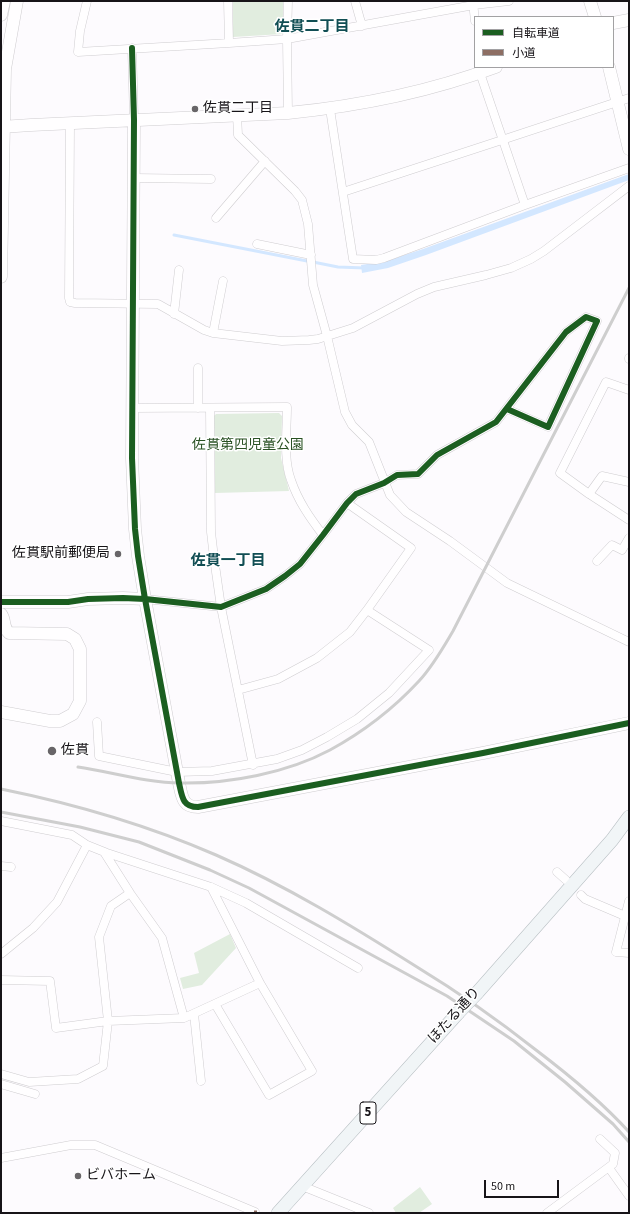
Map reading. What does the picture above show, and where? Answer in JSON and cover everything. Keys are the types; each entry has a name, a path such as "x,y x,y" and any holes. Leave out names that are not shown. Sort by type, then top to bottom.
{"main road":[{"name":"ほたる通り","path":"278,1213 477,993 612,840 629,817"}],"street":[{"path":"1,15 4,1"},
{"path":"1,277 2,127 5,69 16,1"},
{"path":"88,1 80,31 78,52 287,40 474,3 509,1"},
{"path":"228,1 229,43"},
{"path":"288,1 288,113"},
{"path":"355,1 362,26"},
{"path":"590,1 595,16"},
{"path":"474,3 475,16"},
{"path":"614,23 629,20"},
{"path":"132,48 134,120 132,458 135,528 145,599 177,772 184,801 192,807 198,807 629,723"},
{"path":"2,127 237,116 330,109 411,93 479,70 490,68"},
{"path":"608,68 629,149"},
{"path":"479,70 525,205"},
{"path":"343,192 629,98"},
{"path":"330,109 353,259 376,260 384,258 629,168"},
{"path":"237,116 238,135 295,191 302,200 308,224 312,285 327,336 345,412 352,425 369,442 390,495 406,512 450,541 507,583 629,642"},
{"path":"70,123 70,302 158,304 204,330 213,333 282,341 309,340 353,328 417,294 434,287 511,268 544,251 629,186"},
{"path":"216,218 264,161"},
{"path":"134,178 211,179"},
{"path":"257,244 311,255"},
{"path":"174,314 179,270"},
{"path":"213,333 223,281"},
{"path":"1,602 68,602 88,599 145,599 221,607 266,589 300,564 347,502 356,494 384,483 397,475 418,474 437,455 496,422 566,332 586,317 597,321 548,427 507,408"},
{"path":"198,368 198,408"},
{"path":"629,390 606,382 560,473 629,520"},
{"path":"133,408 286,407 287,460 290,479 299,500 323,535"},
{"path":"210,408 211,532 221,607 252,765"},
{"path":"589,494 602,476 629,482"},
{"path":"238,690 278,679 317,658 350,632 411,548 347,502"},
{"path":"597,561 612,544 622,550 629,538"},
{"path":"97,722 99,756 177,772 212,771 252,765 277,759 302,750 358,719 389,693 429,650 367,610"},
{"path":"1,614 4,618 4,626 9,633 67,634 75,640 80,650 80,701 73,714 60,721 50,721 1,712"},
{"path":"1,821 72,835 87,845 104,852 211,887 246,903 358,968"},
{"path":"1,954 33,928 57,902 87,845"},
{"path":"104,852 130,893 162,938 184,1018"},
{"path":"1,866 11,868"},
{"path":"557,872 566,880"},
{"path":"211,887 260,982 312,1071 269,1095 215,1004"},
{"path":"1,1074 29,1082 78,1079 103,1066 108,1021 99,937 111,906 130,893"},
{"path":"581,895 585,899 625,916"},
{"path":"629,901 616,952 629,953"},
{"path":"1,980 50,981 56,1028 108,1021 184,1018 260,982"},
{"path":"194,1014 201,1081"},
{"path":"1,1084 35,1094"},
{"path":"547,1213 614,1164 615,1153 600,1139"},
{"path":"1,1158 72,1145 95,1145 255,1212"},
{"path":"609,1168 629,1196"},
{"path":"302,1186 369,1213"}],"green space":[{"path":"233,1 283,1 283,34 233,37"},
{"name":"佐貫第四児童公園","path":"279,413 282,416 281,458 289,491 215,493 214,416 216,414"},
{"path":"230,934 236,948 202,985 183,989 180,978 199,973 194,953"},
{"path":"420,1187 432,1204 419,1213 396,1213 393,1208"}],"water":[{"path":"629,174 629,180 426,255 388,268 362,273 361,265 386,261 423,249"}],"waterway":[{"path":"174,235 307,261"},
{"path":"313,262 338,267 365,268"}],"railway":[{"path":"78,767 168,783 218,782 257,776 295,765 330,750 389,710 429,669 438,657 453,631 629,288"},
{"path":"1,789 56,801 110,816 164,834 216,855 294,893 448,986 492,1017 573,1079 596,1099 629,1132"},
{"path":"1,812 80,827 139,842 210,870 249,888 447,996 514,1041 565,1082 613,1124 629,1142"}],"cycle path":[{"path":"132,48 134,120 132,458 135,529 145,599 179,783 182,796 186,803 193,807 198,807 483,753 629,723"},
{"path":"1,602 68,602 88,599 123,598 221,607 266,589 300,564 347,503 356,494 384,483 397,475 418,474 437,455 496,422 566,332 586,317 597,321 548,427 507,409"}],"place":[{"name":"佐貫二丁目","path":"195,109"},
{"name":"佐貫駅前郵便局","path":"118,554"},
{"name":"佐貫","path":"52,751"},
{"name":"ビバホーム","path":"78,1176"}],"district":[{"name":"佐貫二丁目","path":"312,28"},
{"name":"佐貫一丁目","path":"228,562"}]}
